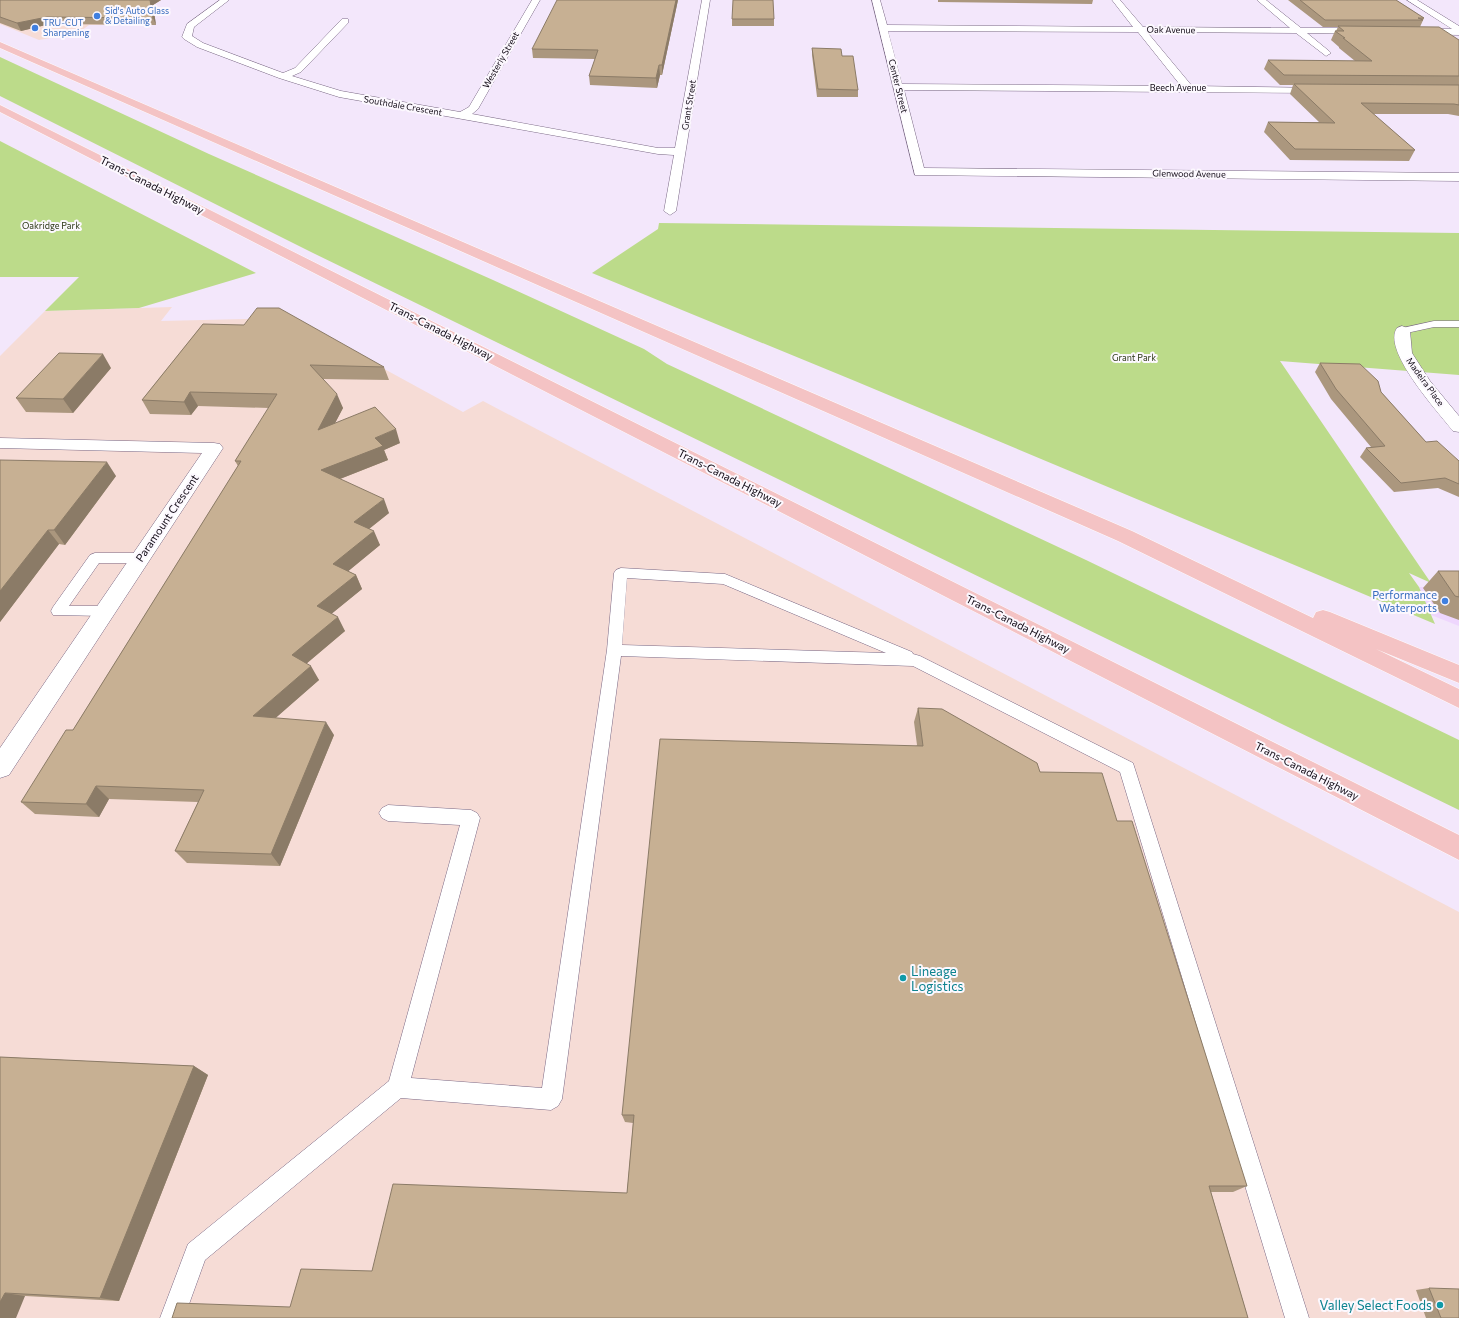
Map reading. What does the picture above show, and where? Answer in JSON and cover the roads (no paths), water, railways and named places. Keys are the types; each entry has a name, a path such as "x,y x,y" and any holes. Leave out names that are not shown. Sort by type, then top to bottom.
{"highway":[{"path":"0,45 1125,536 1459,674"},
{"name":"Trans-Canada Highway","path":"0,108 1459,848"},
{"path":"1125,536 1459,699"}],"street":[{"name":"Southdale Crescent","path":"224,0 190,26 187,37 200,46 283,76 338,94 658,151 681,152"},
{"name":"Westerly Street","path":"462,116 473,109 536,0"},
{"name":"Grant Street","path":"670,211 706,0"},
{"name":"Center Street","path":"876,0 919,172"},
{"path":"1116,0 1188,88"},
{"path":"1261,0 1326,52"},
{"path":"1411,0 1459,31"},
{"path":"283,76 298,70 346,17 355,19"},
{"name":"Oak Avenue","path":"883,28 1370,31"},
{"path":"1410,32 1459,31"},
{"name":"Beech Avenue","path":"898,87 1332,90"},
{"name":"Glenwood Avenue","path":"919,172 1459,177"},
{"name":"Madeira Place","path":"1402,331 1404,353 1424,384 1459,427"},
{"name":"Paramount Crescent","path":"0,443 214,448 0,768"}],"lane":[{"path":"1402,331 1434,324 1459,324"},
{"path":"105,611 58,611 95,558 140,558"},
{"path":"398,1087 551,1099 614,650 621,573 725,579 915,660 1127,768 1297,1318"},
{"path":"614,650 915,660"},
{"path":"172,1318 196,1252 398,1087 470,818 388,813"}],"place":[{"name":"Sid's Auto Glass & Detailing","path":"97,16"},
{"name":"TRU-CUT Sharpening","path":"35,28"},
{"name":"Performance Waterports","path":"1445,601"},
{"name":"Lineage Logistics","path":"903,978"},
{"name":"Valley Select Foods","path":"1440,1305"}],"park label":[{"name":"Oakridge Park","path":"51,226"},
{"name":"Grant Park","path":"1134,358"}]}
